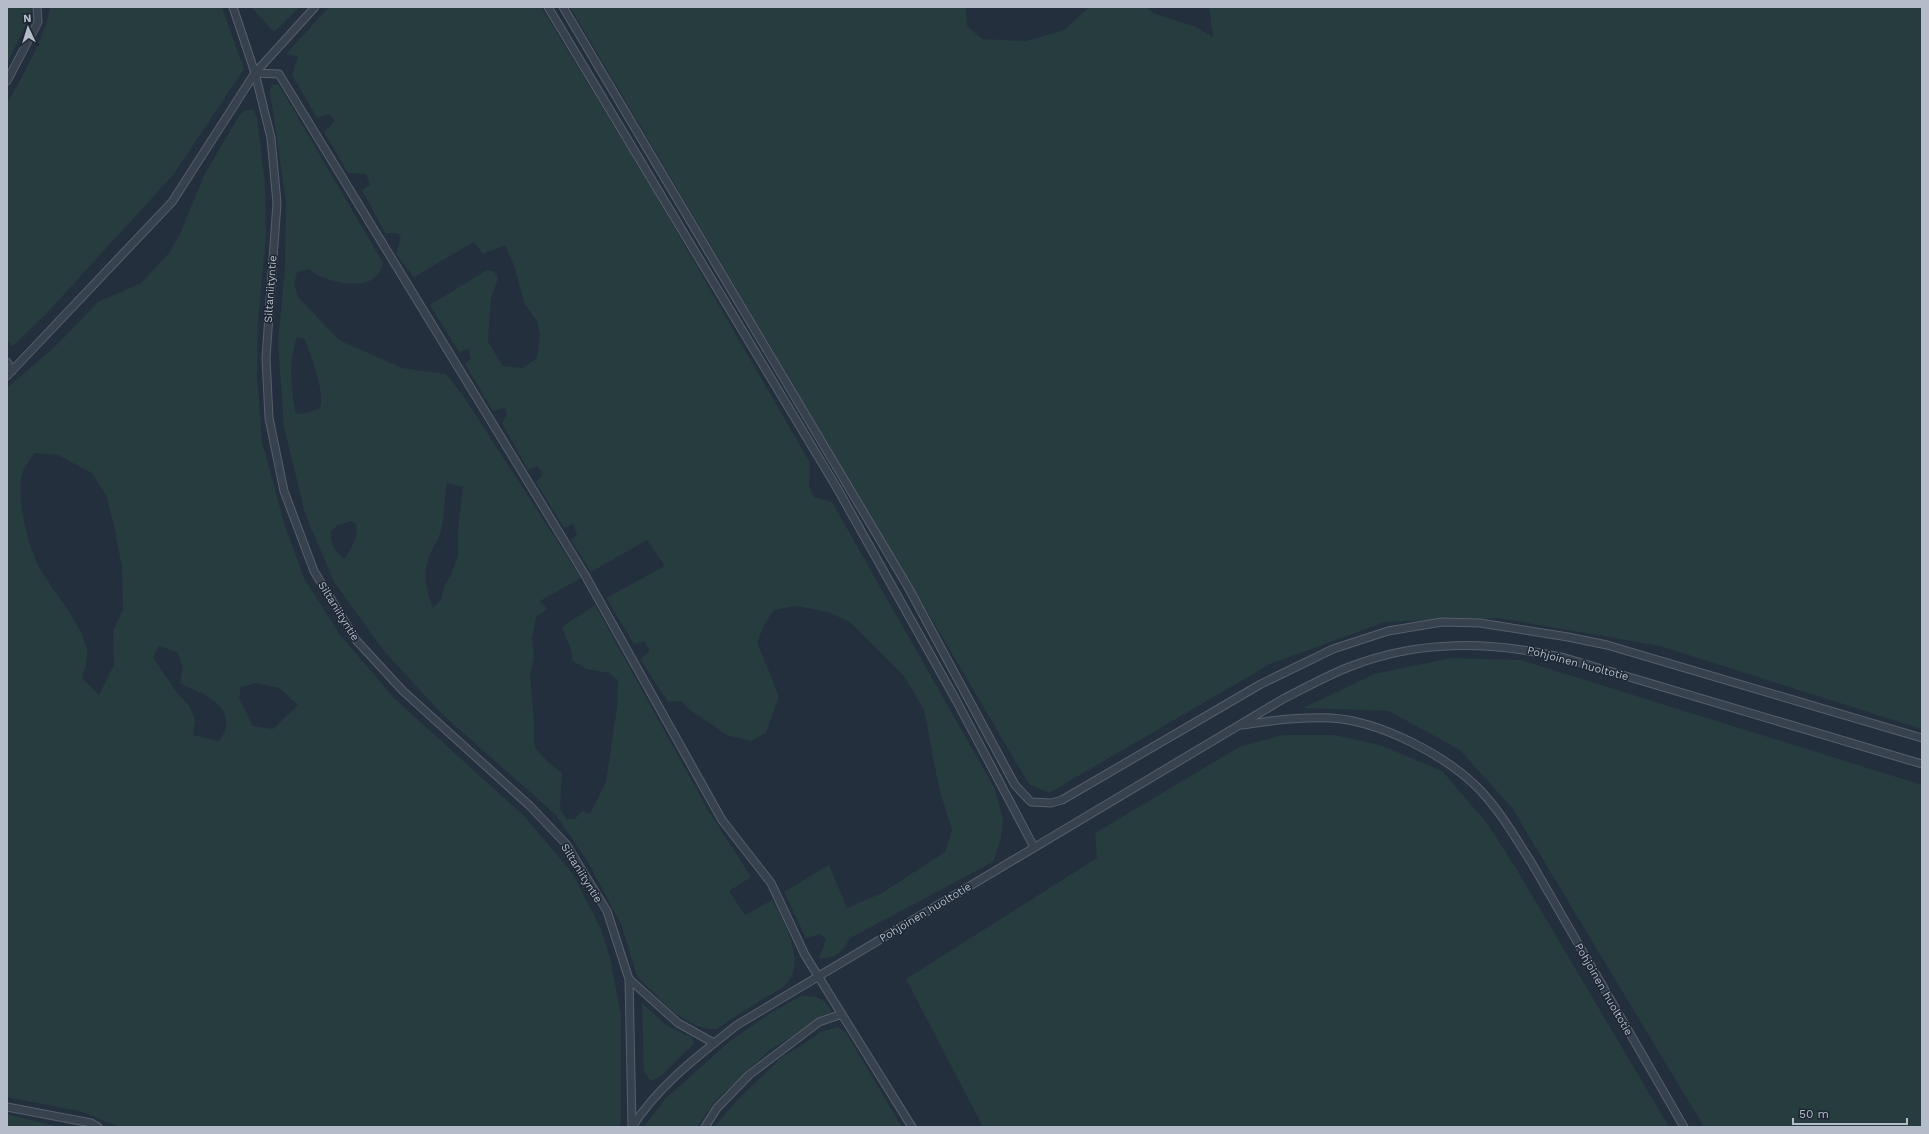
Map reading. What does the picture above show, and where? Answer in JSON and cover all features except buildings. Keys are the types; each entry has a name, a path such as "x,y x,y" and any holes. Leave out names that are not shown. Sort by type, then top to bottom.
{"lane":[{"path":"7,81 38,22 37,7"},
{"name":"Siltaniityntie","path":"233,7 255,74 271,138 277,203 266,358 269,418 284,492 314,571 356,640 403,691 530,806 566,844 607,911 629,979 632,1126"},
{"path":"9,373 172,202 255,74 315,7"},
{"path":"548,7 836,488 956,700 1034,847"},
{"path":"563,7 908,587 1015,785 1030,802 1051,803 1062,800 1261,684 1333,649 1388,630 1442,622 1480,623 1568,637 1607,645 1922,738"},
{"path":"255,74 280,74 585,575 722,820 772,883 805,955 912,1127"},
{"path":"7,362 9,373"},
{"name":"Pohjoinen huoltotie","path":"632,1126 662,1089 688,1064 737,1025 818,975 1283,699 1327,676 1377,658 1433,646 1468,644 1502,646 1531,650 1565,658 1922,764"},
{"name":"Pohjoinen huoltotie","path":"1239,726 1284,718 1333,718 1378,728 1416,744 1449,765 1480,790 1504,821 1531,862 1684,1127"},
{"path":"629,979 678,1023 714,1042"},
{"path":"705,1127 717,1108 749,1075 819,1022 842,1014"},
{"path":"7,1106 91,1123 98,1127"}],"green space":[{"path":"7,7 32,7 29,18 7,64"},
{"path":"50,7 222,7 244,69 173,175 46,314 13,346 7,341 7,104 26,70 38,44"},
{"path":"251,7 300,7 274,32"},
{"path":"329,7 541,7 651,187 810,463 809,486 814,497 832,502 995,789 1003,820 1001,838 993,862 850,938 841,951 835,956 819,958 826,939 820,934 806,938 784,892 829,865 847,908 882,893 945,852 952,830 939,788 924,710 904,676 850,622 828,612 796,606 774,610 765,623 757,642 779,696 766,733 751,741 727,735 687,708 681,701 668,702 640,659 650,651 644,641 634,644 606,598 665,566 647,540 591,572 571,540 577,535 573,524 564,528 536,482 543,474 537,466 528,470 502,423 507,415 505,408 493,411 465,364 471,358 468,349 459,352 430,305 487,270 494,271 498,278 491,299 488,342 503,366 522,368 537,358 540,337 537,321 524,303 515,268 505,245 483,254 474,242 414,277 396,254 401,236 397,233 385,233 362,190 370,185 366,174 348,173 324,132 335,121 328,114 317,118 292,75 298,57 286,54"},
{"path":"570,7 966,7 967,26 982,39 1026,41 1064,30 1089,7 1146,7 1155,14 1194,26 1213,37 1209,7 1922,7 1922,729 1660,646 1498,618 1385,622 1270,664 1049,793 1029,784"},
{"path":"272,84 279,85 383,263 379,273 372,280 362,283 350,284 338,282 327,279 309,269 297,272 294,285 299,298 339,340 402,368 446,374 464,397 581,578 540,601 547,609 536,617 532,638 534,657 530,675 534,742 536,749 547,761 562,773 560,809 566,819 575,819 582,811 590,814 606,782 617,707 618,680 609,673 586,669 573,661 570,647 562,627 595,605 708,810 751,877 729,891 745,915 772,900 782,919 794,953 792,975 782,988 717,1029 708,1029 697,1026 673,1012 637,976 621,924 588,862 556,815 443,715 384,651 334,582 305,513 284,427 278,344 285,267 286,202 270,91","holes":["297,337 305,339 317,374 321,392 321,400 320,408 308,413 296,414 291,366","447,483 463,487 458,530 458,556 451,575 444,587 441,600 433,608 427,589 426,570 429,557 441,530 444,515","352,521 356,524 357,528 352,547 344,559 335,550 331,539 331,531 338,525"]},
{"path":"245,110 253,110 257,118 265,182 266,236 258,320 257,375 262,442 285,526 304,578 340,635 395,699 524,816 573,874 601,929 610,958 621,1015 621,1122 619,1127 120,1127 83,1112 7,1097 7,388 58,344 98,302 141,283 169,253 180,234 204,175 239,116","holes":["35,453 58,455 92,473 106,495 115,530 122,568 123,609 113,631 114,665 99,695 82,678 87,654 85,642 69,611 43,574 33,552 24,523 20,494 21,481 23,471","159,646 177,652 183,667 180,683 211,699 223,710 226,718 226,729 219,741 193,735 195,720 190,707 175,690 153,657","255,683 279,688 298,705 273,729 253,726 239,698 241,687"]},
{"path":"1451,658 1521,660 1922,785 1922,1127 1704,1127 1512,808 1460,750 1389,711 1303,708 1374,674"},
{"path":"1283,735 1334,735 1380,745 1442,771 1487,823 1517,870 1669,1127 983,1127 906,979 1097,858 1095,833 1241,746"},
{"path":"801,996 820,998 826,1003 832,1012 770,1050 716,1100 697,1127 644,1127 665,1099 730,1041 772,1012"},
{"path":"642,1003 666,1025 692,1038 694,1043 661,1076 651,1081 644,1072"},
{"path":"838,1027 846,1033 902,1127 714,1127 737,1100 783,1056 804,1044 820,1032"},
{"path":"7,1114 59,1127 7,1127"}]}
